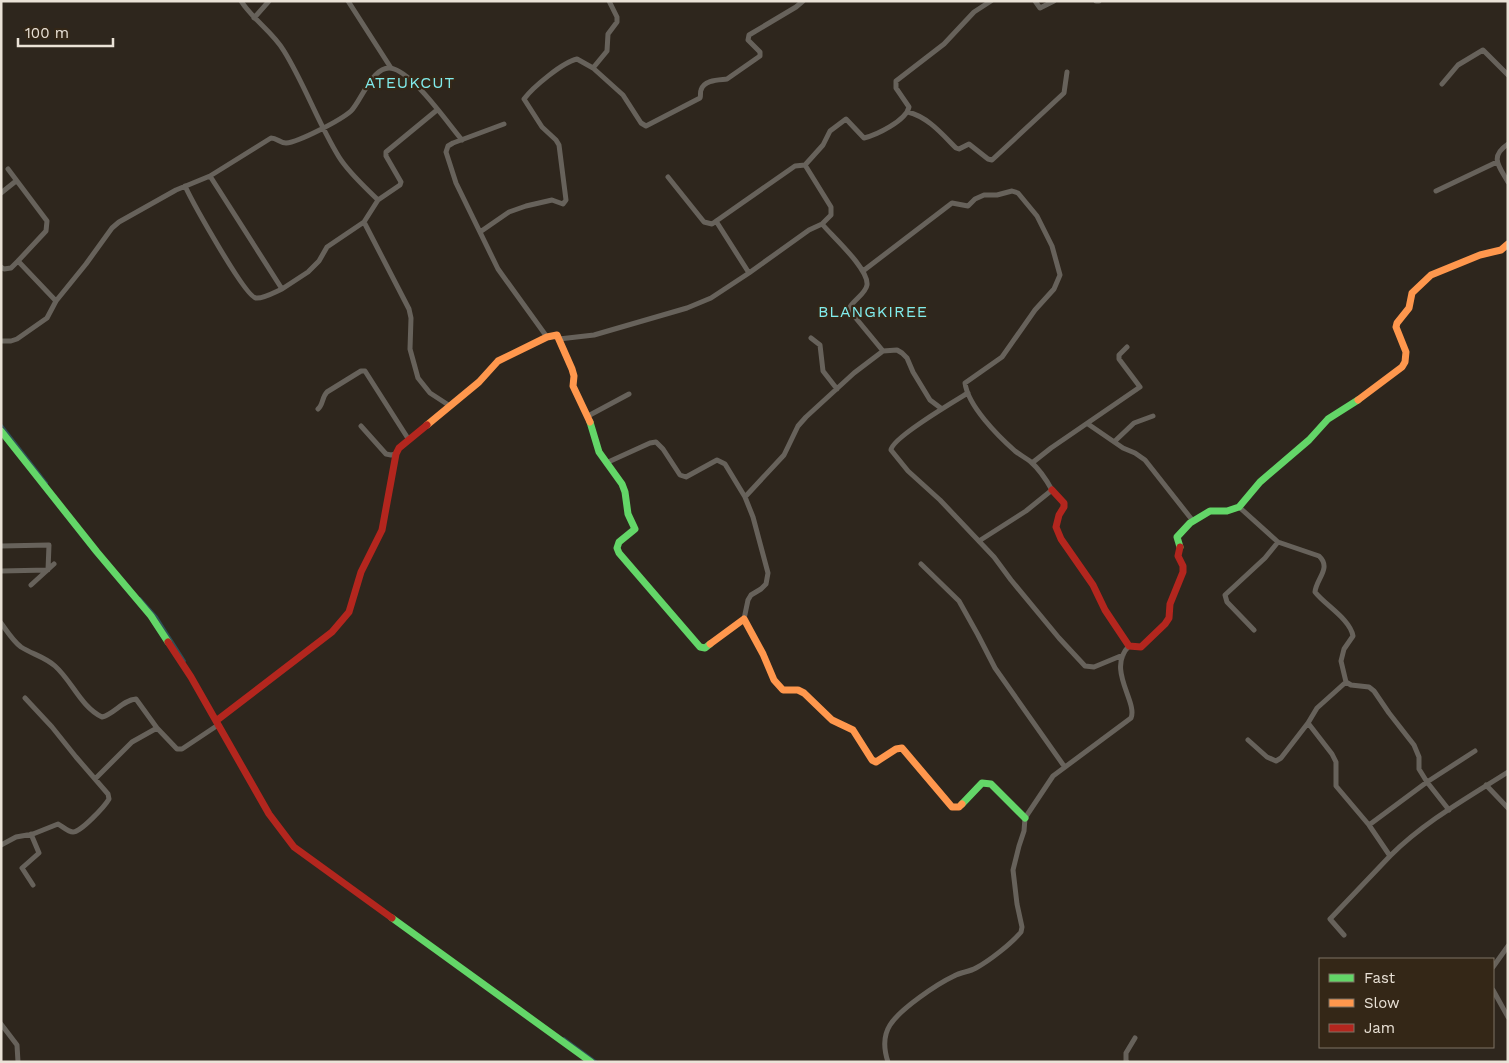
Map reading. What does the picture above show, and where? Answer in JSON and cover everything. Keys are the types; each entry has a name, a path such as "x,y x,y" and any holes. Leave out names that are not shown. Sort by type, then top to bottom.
{"street":[{"path":"241,1 283,49 322,128 340,159 378,200"},
{"path":"254,18 269,1"},
{"path":"348,1 391,68 412,80 462,140"},
{"path":"593,68 607,50 608,34 618,22 609,1"},
{"path":"480,232 509,212 526,206 552,200 563,204 565,202 559,145 542,126 524,99 538,85 569,61 577,59 593,68 623,95 641,123 646,126 700,98 700,90 703,87 717,78 727,79 760,56 760,52 748,40 749,35 803,1"},
{"path":"668,176 704,222 712,224 738,204 795,166 805,165 823,145 828,132 845,120 848,120 862,136 866,137 895,123 908,112 908,106 895,86 896,81 944,44 974,12 991,1"},
{"path":"1035,1 1040,8 1054,1"},
{"path":"1442,84 1458,65 1483,50 1508,75"},
{"path":"1,341 17,339 47,318 56,301 112,228 119,222 181,188 210,176 272,138 284,143 322,128 352,110 360,95 376,75 386,68 391,68"},
{"path":"908,112 915,114 930,124 956,148 959,149 969,144 992,160 1064,93 1067,72"},
{"path":"181,188 234,271 252,296 258,298 282,289 308,272 319,261 327,247 364,222 378,200 400,185 402,182 386,156 386,152 437,110"},
{"path":"504,124 448,146 446,152 456,184 498,270 547,337"},
{"path":"1508,144 1497,155 1497,162 1508,182"},
{"path":"1436,191 1497,162"},
{"path":"559,340 594,335 687,308 710,298 809,230 822,224 831,215 831,207 805,165"},
{"path":"1,267 4,269 10,268 18,261 46,231 47,226 46,221 8,169"},
{"path":"210,176 282,289"},
{"path":"1,193 16,182"},
{"path":"863,271 952,203 968,206 980,196 988,194 997,195 1012,191 1016,192 1037,216 1052,246 1060,275 1054,289 1035,310 1002,357 965,383 968,393 984,419 1016,451 1032,463 1052,490 1064,502 1064,507 1056,527 1061,539 1093,585 1105,610 1129,646"},
{"path":"716,221 749,273"},
{"path":"364,222 409,308 411,318 410,350 418,378 430,393 450,406"},
{"path":"822,224 858,263 866,276 867,285 850,307 850,311 883,351"},
{"path":"1129,646 1141,647 1166,624 1169,618 1170,604 1183,572 1183,566 1178,556 1180,548 1177,537 1193,521 1210,511 1227,511 1239,507 1268,474 1309,440 1328,419 1350,405 1407,362 1408,355 1396,327 1408,308 1415,288 1436,272 1456,266 1480,255 1502,250 1508,244"},
{"path":"18,261 56,301"},
{"path":"1,623 20,646 55,666 96,715 104,717 131,699 136,699 157,728 177,749 182,749 340,626 349,612 361,572 382,530 396,454 399,448 478,382 498,361 547,337 557,335 572,369 574,376 573,386 588,416 600,452 622,484 625,492 628,514 635,529 619,542 617,548 625,562 702,648 705,648 744,619"},
{"path":"811,338 820,345 823,370 837,389"},
{"path":"1032,463 1140,387 1118,358 1127,346"},
{"path":"745,497 784,455 798,426 806,417 854,373 883,351 897,350 902,353 907,358 930,400 942,409"},
{"path":"318,409 327,392 365,370 409,440"},
{"path":"968,393 893,443 891,450 908,471 940,500 994,557 1059,638 1085,666 1094,668 1123,655"},
{"path":"588,416 629,394"},
{"path":"1114,442 1134,423 1153,416"},
{"path":"1088,424 1145,460 1193,521"},
{"path":"361,426 386,454 391,456 396,454"},
{"path":"1,431 97,552 151,616 178,656 269,814 294,847 592,1062"},
{"path":"606,463 656,442 663,449 680,475 686,476 717,460 725,464 745,497 753,517 768,578 761,589 751,595 748,600 744,619 763,654 774,680 783,690 798,690 804,693 832,720 854,730 872,760 876,762 896,749 902,748 936,790 954,808 959,807 982,783 987,782 1025,818"},
{"path":"979,541 1026,511 1052,490"},
{"path":"1239,507 1278,542 1319,556 1324,561 1324,567 1315,592 1352,630 1353,636 1344,649 1341,661 1346,682 1351,685 1369,687 1374,691 1417,750 1419,769 1449,810"},
{"path":"1254,630 1227,602 1225,595 1265,558 1278,542"},
{"path":"1,546 49,545 48,570"},
{"path":"31,584 54,564"},
{"path":"921,564 959,601 995,668 1064,766"},
{"path":"1,571 48,570"},
{"path":"888,1062 884,1048 892,1022 927,992 954,975 973,970 985,963 1018,936 1022,930 1013,882 1013,870 1024,831 1025,818 1047,783 1064,766 1131,718 1132,709 1122,677 1123,655 1129,646"},
{"path":"1248,740 1267,757 1276,761 1281,758 1308,723 1316,708 1346,682"},
{"path":"1,845 16,837 31,834 58,824 74,832 90,820 108,802 110,797 52,727 25,698"},
{"path":"1308,723 1336,762 1336,786 1368,825 1390,856"},
{"path":"95,779 132,742 157,728"},
{"path":"1368,825 1427,782 1475,751"},
{"path":"1344,935 1330,919 1406,840 1508,772"},
{"path":"1486,785 1508,808"},
{"path":"31,834 39,852 22,868 33,885"},
{"path":"1494,967 1508,946"},
{"path":"1494,992 1508,1017"},
{"path":"1,1024 18,1045 18,1062"},
{"path":"1127,1062 1126,1053 1135,1038"}],"waterway":[{"path":"1,424 47,483"},
{"path":"140,598 157,617 185,661"},
{"path":"564,1038 597,1062"}],"traffic: fast":[{"path":"1180,547 1177,537 1190,523 1210,511 1227,511 1239,507 1260,482 1309,440 1328,419 1358,400"},
{"path":"590,422 599,452 622,484 628,514 635,529 619,542 617,548 619,553 700,647 705,648 710,644"},
{"path":"1,431 97,552 151,616 168,642"},
{"path":"962,804 982,783 991,784 1025,818"},
{"path":"392,918 591,1062"}],"traffic: slow":[{"path":"1358,400 1402,367 1405,362 1406,352 1396,327 1409,308 1412,293 1431,275 1480,255 1501,250 1508,244"},
{"path":"427,425 479,382 498,361 547,337 557,335 572,369 574,376 573,386 590,422"},
{"path":"710,644 744,619 763,654 774,680 783,690 798,690 804,693 832,720 853,730 872,760 876,762 896,749 902,748 952,807 959,807 962,804"}],"traffic: jam":[{"path":"216,721 332,632 349,612 361,572 382,530 396,454 399,448 427,425"},
{"path":"1052,490 1064,503 1056,527 1061,539 1093,585 1105,610 1129,646 1141,647 1169,618 1170,604 1183,572 1183,566 1178,556 1180,547"},
{"path":"168,642 191,677 269,814 294,847 392,918"}],"district":[{"name":"ATEUKCUT","path":"410,82"},
{"name":"BLANGKIREE","path":"873,311"}]}
